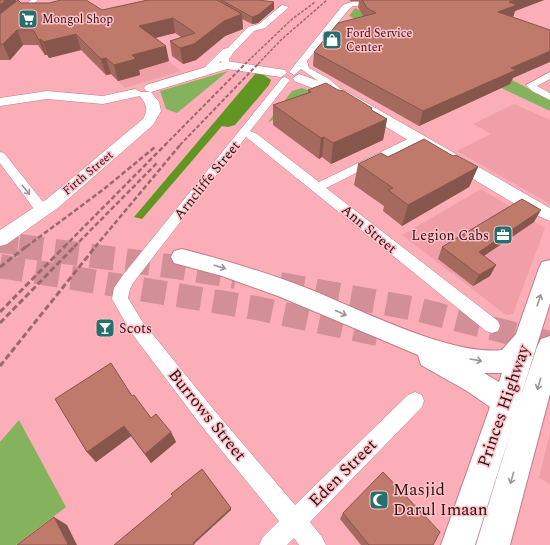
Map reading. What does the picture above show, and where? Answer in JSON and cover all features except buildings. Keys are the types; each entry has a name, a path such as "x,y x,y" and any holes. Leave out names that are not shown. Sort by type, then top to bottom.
{"highway":[{"path":"182,257 261,280 385,332 447,353 493,362 504,361 514,356 521,349 539,340"},
{"name":"Princes Highway","path":"493,545 523,440 550,268"},
{"path":"385,332 490,392 506,404 518,422 523,440"},
{"name":"Princes Highway","path":"458,545 506,404 539,340"}],"street":[{"path":"0,31 35,0"},
{"name":"Arncliffe Street","path":"128,279 346,7 351,4 390,3"},
{"path":"226,65 225,59 231,50 251,29 262,26 285,7"},
{"path":"242,23 251,29"},
{"path":"206,70 226,51 231,50"},
{"path":"303,61 305,69 326,81 341,94 416,139 550,215"},
{"path":"0,102 46,95 103,100 144,92 206,70 226,65 261,69 290,76 341,94"},
{"path":"550,75 531,85 534,89 550,97"},
{"name":"Firth Street","path":"0,239 42,210 148,122 152,116 154,106 153,102 144,92"},
{"name":"Ann Street","path":"245,133 253,136 492,326"},
{"path":"318,187 416,139"},
{"path":"0,156 5,171 42,210"},
{"name":"Burrows Street","path":"128,279 122,288 120,299 136,326 207,417 314,545"},
{"name":"Eden Street","path":"271,545 415,401"}],"shaded area":[{"path":"59,27 146,44 181,71 125,88 111,74 106,75"},
{"path":"514,104 550,120 550,204 457,151 491,134 473,124"},
{"path":"481,189 545,228 513,314 506,315 402,235"},
{"path":"550,434 550,484 539,478"}],"green space":[{"path":"355,8 516,82 550,100 550,111 349,16"},
{"path":"228,71 177,113 166,109 160,91"},
{"path":"256,73 264,75 271,80 269,85 235,125 228,127 222,126 142,219 134,217"},
{"path":"302,88 330,98 268,122 292,91"},
{"path":"19,420 66,507 16,545 0,545 0,442"}],"tunnel":[{"path":"0,244 26,247"},
{"path":"19,246 176,267 236,277"},
{"path":"0,266 256,308 387,336"},
{"path":"280,284 416,309 550,343"}],"railway":[{"path":"258,64 282,39 327,0"},
{"path":"245,64 291,20 315,2"},
{"path":"180,145 259,63"},
{"path":"165,145 245,64"},
{"path":"64,247 166,144"},
{"path":"95,247 181,144"},
{"path":"26,247 104,189 155,147"},
{"path":"74,247 157,163"},
{"path":"0,267 27,246"},
{"path":"0,312 65,246"},
{"path":"0,323 75,246"},
{"path":"0,366 96,246"}],"place":[{"name":"Mongol Shop","path":"28,19"},
{"name":"Ford Service Center","path":"332,40"},
{"name":"Legion Cabs","path":"503,235"},
{"name":"Scots","path":"105,328"},
{"name":"Masjid Darul Imaan","path":"379,500"}]}
